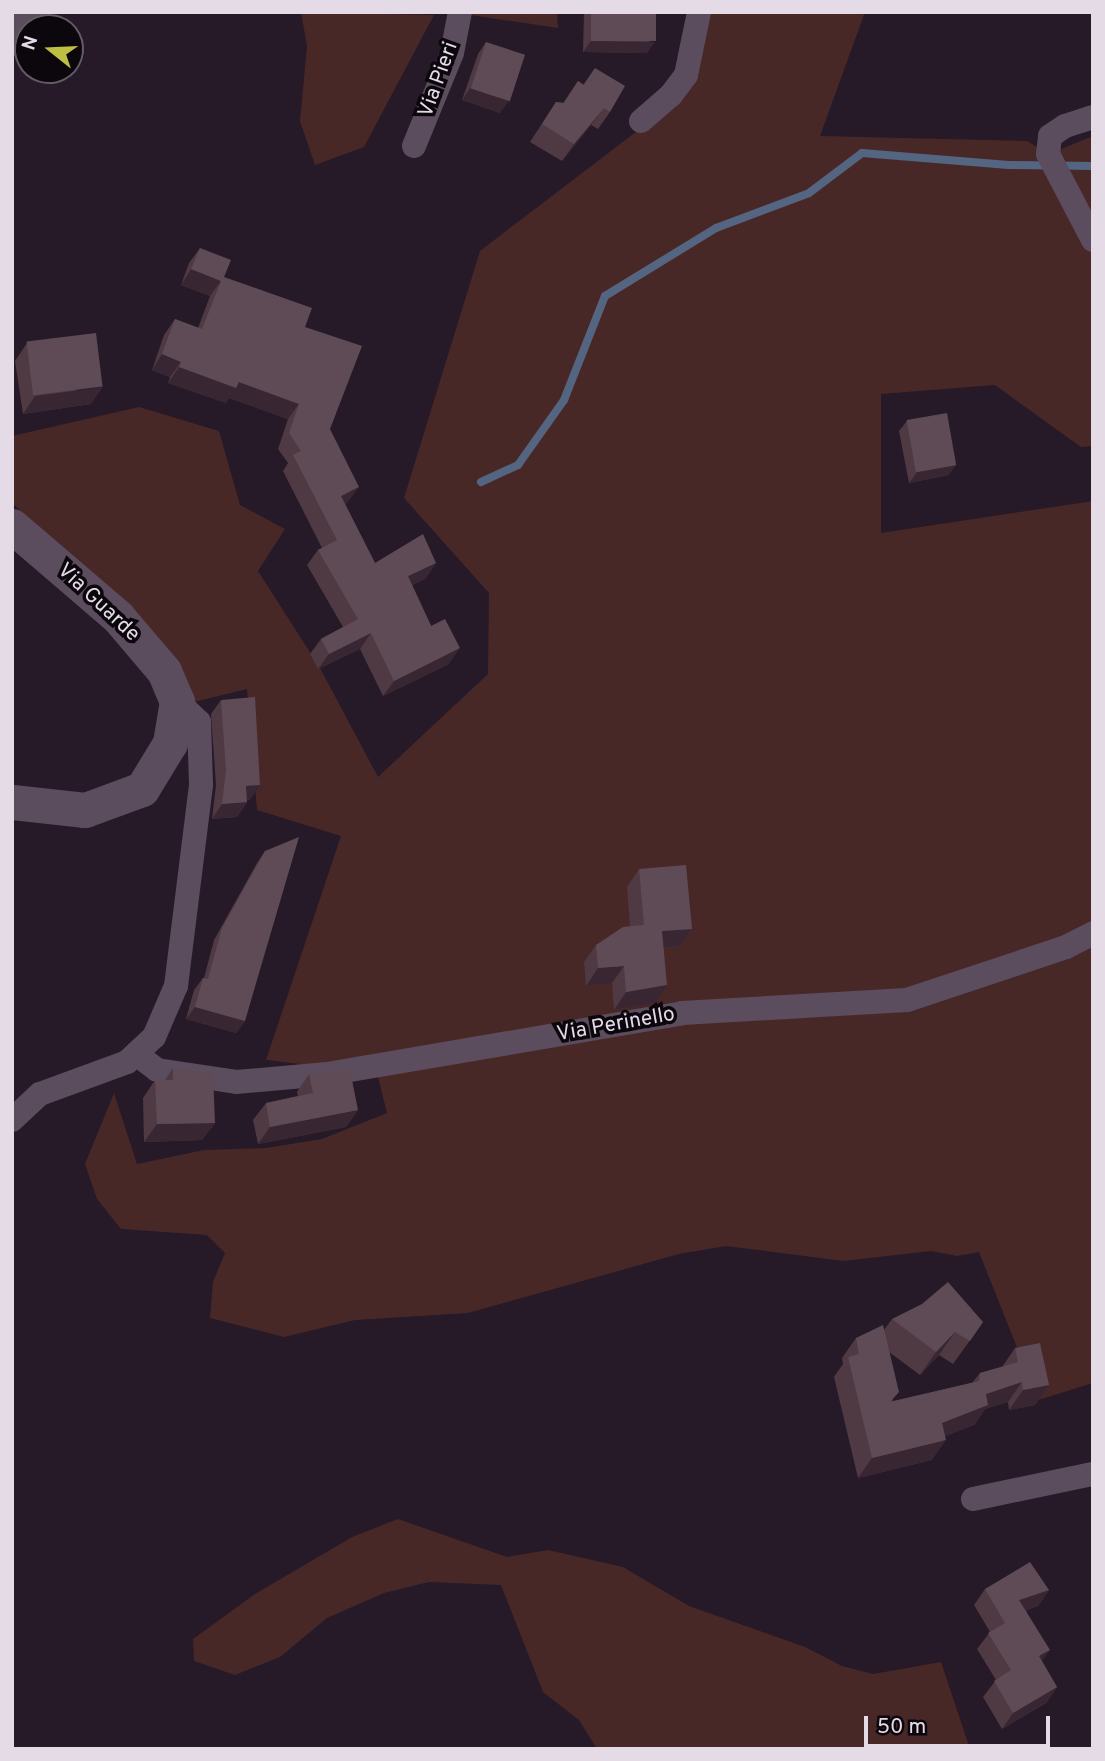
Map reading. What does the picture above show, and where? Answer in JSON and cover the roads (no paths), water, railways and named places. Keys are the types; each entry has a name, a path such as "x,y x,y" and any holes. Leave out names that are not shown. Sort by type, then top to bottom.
{"street":[{"path":"12,38 28,12"},
{"name":"Via Pieri","path":"414,146 452,53 460,12"},
{"path":"641,121 671,95 686,75 698,12"},
{"path":"1093,117 1065,125 1049,136 1048,154 1093,240"},
{"name":"Via Guarde","path":"12,526 118,617 176,695"},
{"path":"12,802 85,810 142,789 170,743 176,695"},
{"path":"12,1120 40,1094 127,1062 154,1037 176,986 201,785 199,722 176,695"},
{"name":"Via Perinello","path":"136,1054 158,1070 236,1082 327,1074 682,1013 907,1000 1066,947 1093,933"},
{"path":"973,1499 1093,1474"}],"waterway":[{"path":"481,482 518,465 564,400 605,296 716,228 809,193 862,153 1009,165 1093,166"}]}
